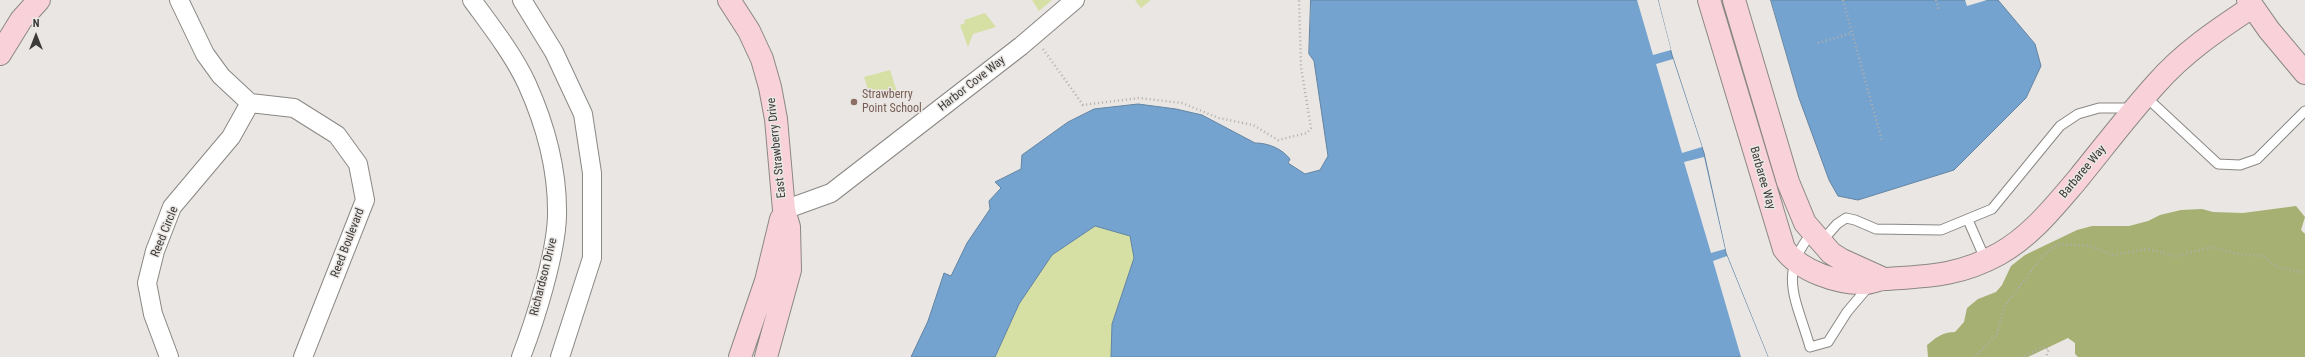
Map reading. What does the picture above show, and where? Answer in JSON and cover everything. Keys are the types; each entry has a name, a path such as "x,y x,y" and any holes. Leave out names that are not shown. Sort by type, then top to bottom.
{"street":[{"path":"0,54 22,20 39,0"},
{"path":"180,0 205,54 222,76 250,103"},
{"name":"Richardson Drive","path":"472,0 496,32 526,83 544,128 554,173 557,216 549,264 521,357"},
{"path":"522,0 554,52 583,114 592,173 592,258 560,357"},
{"name":"East Strawberry Drive","path":"729,0 749,31 762,59 770,87 776,119 784,210 789,227 790,270 766,357"},
{"name":"Harbor Cove Way","path":"784,210 831,193 1034,35 1075,0"},
{"name":"Barbaree Way","path":"1710,0 1780,243 1794,261 1815,273 1852,282 1912,279 1942,275 1986,261 2024,238 2046,217 2140,102 2182,57 2250,4"},
{"name":"Barbaree Way","path":"1734,0 1788,182 1799,210 1816,238 1842,260 1878,281"},
{"path":"2250,4 2305,73"},
{"name":"Reed Circle","path":"169,357 152,314 147,283 155,251 172,208 231,137 250,103"},
{"name":"Reed Boulevard","path":"250,103 294,108 337,135 358,164 365,200 303,357"},
{"name":"East Strawberry Drive","path":"740,357 766,281 784,210"}],"lane":[{"path":"1878,281 1847,312 1828,342 1810,347 1793,290 1794,261 1801,248 1846,218 1855,220 1876,229 1941,230 1968,220 1992,209 2060,126 2078,114 2099,108 2140,102 2218,164 2240,165 2257,160 2305,111"},
{"path":"1968,220 1986,261"}],"path":[{"path":"1034,35 1083,105 1139,98 1182,103 1219,118 1253,125 1278,140 1307,133 1311,128 1301,67 1299,0"},
{"path":"1843,0 1882,140"},
{"path":"1936,0 1939,10"},
{"path":"1818,43 1852,33"},
{"path":"1975,357 1997,334 2004,307 2041,258 2057,244 2090,246 2112,255 2147,249 2176,256 2212,247 2238,254 2263,256 2277,267 2305,273"},
{"path":"2021,357 2045,347 2050,349 2046,357"}],"green space":[{"path":"1032,0 1052,0 1039,11"},
{"path":"1135,0 1151,0 1141,8"},
{"path":"985,13 996,27 973,34 968,47 960,25 965,23 964,20"},
{"path":"890,70 897,92 871,99 864,77"},
{"path":"2296,206 2305,217 2301,230 2305,234 2305,357 2078,357 2075,354 2075,343 2068,338 2028,357 1928,357 1927,345 1940,336 1955,332 1964,322 1967,308 1978,299 1996,292 2002,285 2011,266 2025,255 2077,230 2092,226 2129,226 2148,221 2160,215 2181,210 2202,209 2213,212 2243,213"},
{"path":"1095,226 1130,236 1134,258 1112,324 1115,357 995,357 1019,304 1052,255"}],"water":[{"path":"1311,0 1658,0 1672,55 1704,153 1726,253 1768,357 1111,357 1112,324 1134,258 1130,236 1095,226 1052,255 1019,304 995,357 911,357 928,321 944,273 951,276 967,243 990,209 989,201 1001,188 995,182 1021,169 1022,155 1068,122 1094,109 1138,104 1176,109 1202,115 1255,143 1270,145 1279,150 1290,159 1288,163 1305,174 1320,170 1328,156 1314,61 1309,54"},
{"path":"1771,0 1998,0 2035,44 2041,66 2026,98 1954,170 1858,200 1838,196 1829,180 1799,98"}],"pier":[{"path":"1637,0 1658,0 1671,50 1653,55"},
{"path":"1965,0 1987,0 1967,6"},
{"path":"1673,59 1702,147 1682,153 1656,64"},
{"path":"1704,157 1725,249 1711,253 1684,162"},
{"path":"1727,256 1768,357 1741,357 1713,261"}],"place":[{"name":"Strawberry Point School","path":"854,102"}]}
